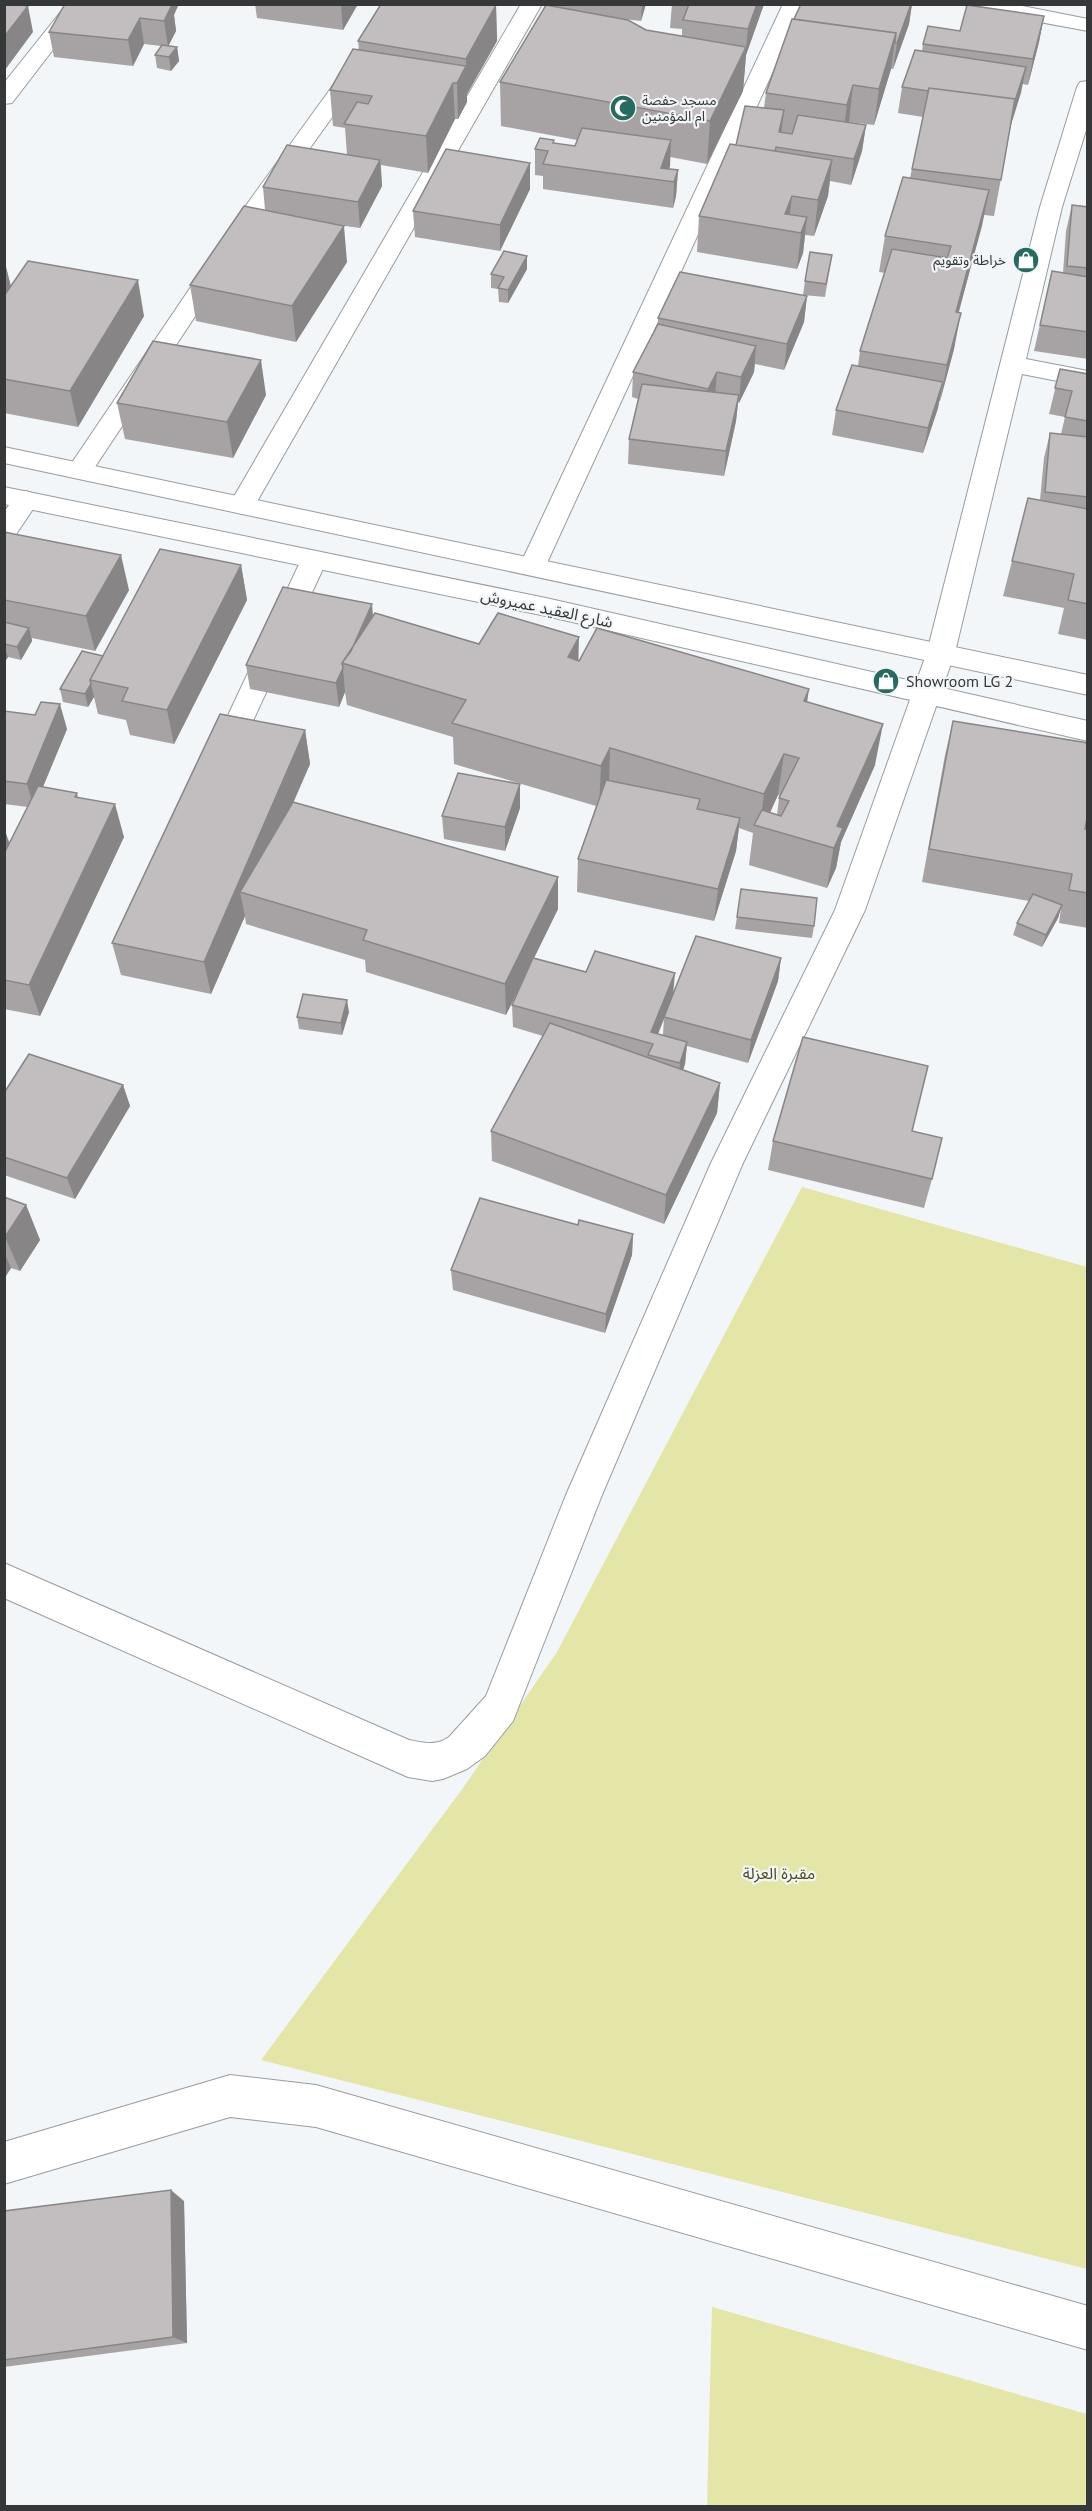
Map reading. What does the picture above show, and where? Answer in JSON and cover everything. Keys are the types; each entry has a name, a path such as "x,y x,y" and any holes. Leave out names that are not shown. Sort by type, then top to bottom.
{"street":[{"path":"4,98 78,4"},
{"path":"80,470 255,209 403,4"},
{"path":"242,505 532,4"},
{"path":"533,565 794,4"},
{"path":"975,4 1088,25"},
{"path":"4,1580 408,1758 429,1763 444,1761 461,1752 500,1708 584,1495 727,1163 850,910 941,652 1012,364 1060,209 1088,87"},
{"path":"1012,364 1088,379"},
{"path":"4,455 533,565 1088,685"},
{"path":"4,533 15,497"},
{"name":"شارع العقيد عميروش","path":"15,497 546,607 1088,731"},
{"path":"209,785 314,560"},
{"path":"4,2163 230,2096 316,2106 1088,2328"}],"green space":[{"name":"مقبرة العزلة","path":"802,1187 1087,1267 1087,2269 261,2060 463,1788 557,1652"},
{"path":"712,2307 1087,2414 1087,2506 707,2506"}],"building":[{"path":"4,4 28,6 4,37"},
{"path":"65,4 172,5 164,21 140,18 128,40 49,32"},
{"path":"381,4 496,5 466,59 358,41"},
{"path":"689,4 757,4 748,29 683,20"},
{"path":"801,4 911,4 897,43 895,43 896,33 794,19"},
{"path":"546,5 628,20 646,30 746,47 710,121 500,82"},
{"path":"967,5 1044,16 1033,59 923,44 928,26 960,31"},
{"path":"792,19 896,33 879,89 853,85 847,105 766,93"},
{"path":"162,45 177,47 169,57 155,55"},
{"path":"353,49 466,66 457,83 453,83 426,136 344,124 357,102 368,104 372,96 330,90"},
{"path":"915,50 1026,67 1014,104 1015,99 929,88 928,91 902,87"},
{"path":"929,88 1015,99 1001,180 912,169"},
{"path":"745,106 784,110 779,132 792,134 798,115 866,125 854,159 776,147 775,151 736,145"},
{"path":"582,128 671,140 661,168 678,170 674,182 543,164 548,151 535,149 540,138 554,140 553,143 575,146"},
{"path":"730,144 832,160 818,200 792,196 785,214 807,217 801,233 699,216"},
{"path":"287,145 380,160 358,202 263,187"},
{"path":"446,149 530,163 500,225 413,211"},
{"path":"903,177 989,190 956,312 961,313 947,365 860,351 892,249 947,258 951,246 885,236"},
{"path":"1072,205 1088,207 1088,268 1067,266"},
{"path":"244,206 344,226 292,306 190,285"},
{"path":"504,251 527,256 508,290 498,288 504,277 491,274"},
{"path":"810,252 832,255 826,284 805,281"},
{"path":"28,261 138,280 70,391 4,379 4,296"},
{"path":"1052,271 1088,277 1088,332 1040,325"},
{"path":"680,272 807,296 787,344 658,318"},
{"path":"658,324 756,346 741,377 717,372 708,389 633,372"},
{"path":"153,341 261,360 227,422 117,403"},
{"path":"852,365 943,382 928,428 836,410"},
{"path":"1060,369 1088,374 1088,421 1065,417 1072,391 1055,388"},
{"path":"642,384 739,395 726,451 629,439"},
{"path":"1050,433 1088,437 1088,497 1045,492"},
{"path":"1028,498 1088,509 1088,604 1068,600 1074,574 1012,561"},
{"path":"4,532 121,555 86,616 4,600"},
{"path":"160,549 241,565 167,710 122,701 128,688 90,680"},
{"path":"283,587 372,604 351,651 342,663 343,668 336,683 246,665"},
{"path":"375,613 479,644 498,613 579,637 568,657 579,661 597,628 809,689 804,701 883,724 837,826 843,828 834,848 754,825 762,810 781,816 789,801 779,798 799,758 784,754 764,794 610,748 601,766 452,723 466,700 342,663"},
{"path":"4,622 29,628 17,647 4,644"},
{"path":"82,651 103,656 90,680 91,684 85,694 60,689"},
{"path":"41,702 60,704 27,784 4,781 4,711 35,715"},
{"path":"220,714 305,730 204,962 112,943"},
{"path":"953,721 1088,743 1088,812 1085,829 1088,829 1088,893 1069,890 1072,874 929,849"},
{"path":"458,773 520,784 505,827 442,816"},
{"path":"606,780 700,799 697,809 740,818 718,889 578,859"},
{"path":"38,786 77,793 75,797 115,804 29,985 4,980 4,854"},
{"path":"293,802 558,877 505,984 363,940 367,930 240,892"},
{"path":"741,889 817,898 814,926 737,917"},
{"path":"1033,894 1062,905 1046,935 1017,923"},
{"path":"696,936 781,958 751,1040 664,1017"},
{"path":"595,951 675,973 651,1032 687,1042 680,1063 648,1055 653,1044 512,1005 533,958 586,972"},
{"path":"303,994 347,1000 341,1023 297,1017"},
{"path":"550,1023 720,1083 666,1195 491,1131"},
{"path":"803,1037 928,1066 912,1131 942,1138 932,1179 773,1141"},
{"path":"29,1054 123,1085 67,1178 4,1157 4,1093"},
{"path":"4,1197 26,1205 5,1237 4,1237"},
{"path":"480,1198 578,1225 579,1220 633,1234 606,1314 451,1270"},
{"path":"171,2190 173,2337 4,2360 4,2211"}],"place":[{"name":"مسجد حفصة ام المؤمنين","path":"623,108"},
{"name":"خراطة وتقويم","path":"1026,260"},
{"name":"Showroom LG 2","path":"886,681"}]}
